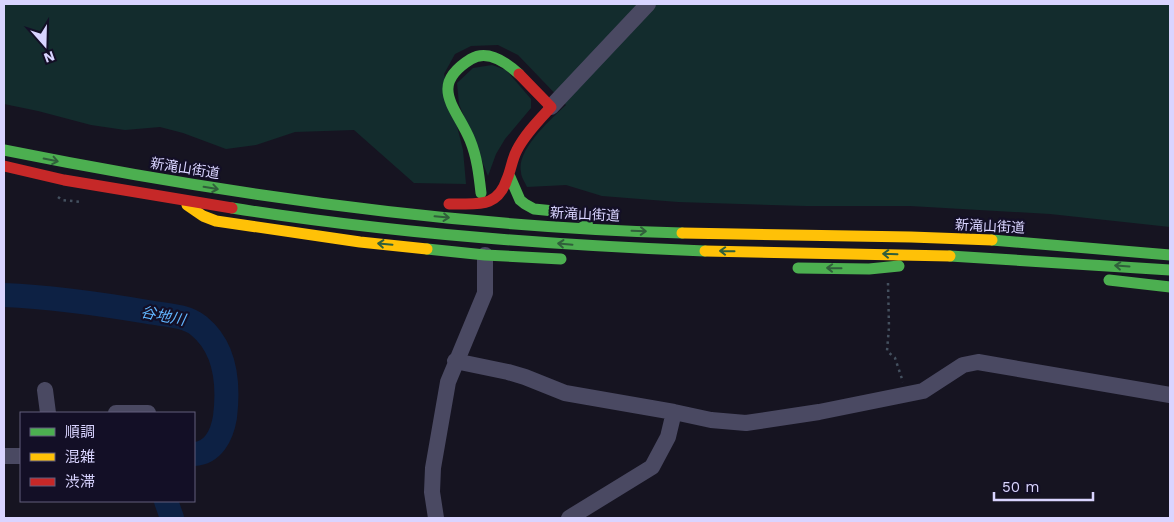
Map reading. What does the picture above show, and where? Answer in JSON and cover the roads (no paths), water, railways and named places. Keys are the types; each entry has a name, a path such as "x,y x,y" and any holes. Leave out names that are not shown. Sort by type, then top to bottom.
{"main road":[{"path":"368,210 459,203 478,205 490,202 496,198 510,177 514,158 522,140 551,107 514,68 490,55 476,56 456,70 450,83 448,95 450,104 467,133 474,150 481,194"},
{"name":"新滝山街道","path":"4,150 134,175 302,202 535,226 726,235 965,239 1170,255"},
{"path":"4,166 64,180 270,214 357,225 593,247 970,256 1170,270"},
{"path":"510,177 520,200 534,209 574,214 607,230"},
{"path":"68,192 130,191"},
{"path":"176,198 203,216 216,221 360,242 485,251 570,260"},
{"path":"784,268 869,269 970,256"},
{"path":"1013,259 1044,274"},
{"path":"1101,280 1170,287"}],"street":[{"path":"551,107 648,4"},
{"path":"436,518 432,492 433,468 448,382 484,293 485,251"},
{"path":"455,361 516,374 565,393 711,420 746,423 819,412 924,391 963,366 978,362 1170,395"},
{"path":"45,390 48,412"},
{"path":"569,518 652,467 668,436 674,412"},
{"path":"4,456 20,456"}],"waterway":[{"name":"谷地川","path":"4,295 76,301 168,315 194,322 199,326 215,345 224,367 226,405 224,424 216,442 201,453 195,454"},
{"name":"谷地川","path":"166,502 172,518"}]}
